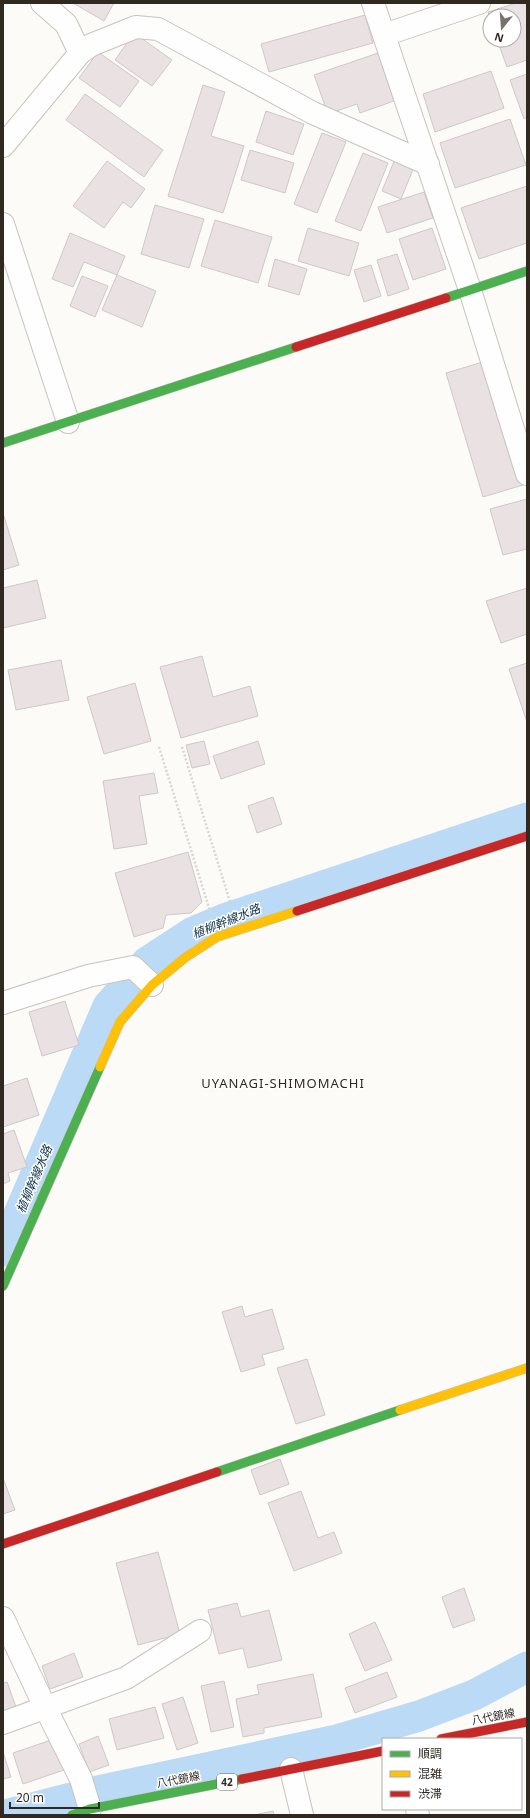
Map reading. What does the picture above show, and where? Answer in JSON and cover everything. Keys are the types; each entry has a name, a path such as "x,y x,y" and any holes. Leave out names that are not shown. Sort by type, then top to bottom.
{"street":[{"path":"42,3 66,24 80,54"},
{"path":"373,3 470,290 527,474"},
{"path":"384,35 479,3"},
{"path":"3,146 80,54 91,45 136,27 158,29 313,113 428,164"},
{"path":"3,224 68,422"},
{"path":"3,443 527,271"},
{"path":"3,1286 120,1022 152,984 186,956 217,938 527,836"},
{"path":"3,1002 88,976 133,967 152,984"},
{"path":"3,1544 527,1368"},
{"path":"3,1618 45,1707 81,1778 81,1812"},
{"path":"3,1723 126,1678 200,1631"},
{"name":"八代鏡線","path":"446,1738 527,1722"},
{"name":"八代鏡線","path":"81,1812 382,1751"},
{"path":"291,1769 302,1815"}],"path":[{"path":"182,747 232,907"},
{"path":"159,748 211,913"}],"building":[{"path":"73,3 114,3 104,21"},
{"path":"516,3 527,3 527,60 507,67 500,48 522,48 522,8 500,8"},
{"path":"365,15 373,43 269,72 261,44"},
{"path":"134,33 172,60 152,86 115,60"},
{"path":"98,52 139,81 120,107 79,78"},
{"path":"378,53 394,101 360,113 357,104 328,114 314,75"},
{"path":"491,71 504,108 435,132 423,94"},
{"path":"527,74 527,117 524,119 510,80"},
{"path":"203,85 225,92 211,136 244,146 223,213 168,196"},
{"path":"85,94 163,150 144,177 66,120"},
{"path":"266,111 304,124 293,155 256,142"},
{"path":"510,119 526,165 455,188 440,143"},
{"path":"322,133 346,142 317,213 294,204"},
{"path":"250,150 294,163 285,193 241,180"},
{"path":"363,153 388,163 361,231 335,221"},
{"path":"395,159 414,167 401,199 382,191"},
{"path":"107,161 145,189 131,208 123,202 104,228 73,206"},
{"path":"527,186 527,243 479,259 461,208"},
{"path":"424,192 433,218 387,233 378,207"},
{"path":"155,205 204,219 189,268 141,254"},
{"path":"215,220 272,237 258,283 201,266"},
{"path":"308,228 359,243 349,276 298,261"},
{"path":"432,228 446,269 413,280 399,239"},
{"path":"70,233 125,256 117,275 84,262 73,287 52,279"},
{"path":"397,254 409,289 388,296 377,260"},
{"path":"275,259 307,269 299,295 268,286"},
{"path":"371,265 381,296 364,302 354,270"},
{"path":"117,275 156,291 142,327 102,310"},
{"path":"82,276 108,286 95,317 70,306"},
{"path":"486,361 523,485 483,497 446,373"},
{"path":"527,499 527,549 503,555 490,509"},
{"path":"3,513 19,565 3,570"},
{"path":"37,580 46,618 3,628 3,588"},
{"path":"527,588 527,634 501,643 486,601"},
{"path":"202,656 213,697 250,686 258,716 181,738 160,667"},
{"path":"61,660 69,700 16,710 8,670"},
{"path":"527,663 527,722 509,669"},
{"path":"135,683 151,741 104,754 87,697"},
{"path":"204,741 210,764 192,768 186,745"},
{"path":"258,741 265,764 221,779 213,756"},
{"path":"154,773 158,793 139,796 147,844 114,849 103,781"},
{"path":"273,797 282,824 257,833 248,806"},
{"path":"188,852 202,902 191,913 166,915 163,928 134,937 115,873"},
{"path":"65,1001 79,1045 42,1056 29,1012"},
{"path":"27,1078 39,1115 3,1127 3,1086"},
{"path":"14,1130 27,1167 8,1173 10,1181 3,1184 3,1134"},
{"path":"242,1306 245,1317 272,1309 284,1349 262,1355 265,1365 241,1372 222,1312"},
{"path":"307,1359 325,1415 296,1424 277,1368"},
{"path":"280,1459 289,1484 260,1495 251,1470"},
{"path":"3,1478 15,1510 3,1514"},
{"path":"301,1491 318,1538 334,1532 342,1553 294,1571 268,1503"},
{"path":"158,1552 180,1634 138,1645 116,1563"},
{"path":"464,1588 475,1620 453,1628 442,1597"},
{"path":"237,1603 241,1617 269,1610 282,1660 248,1668 243,1648 219,1654 208,1610"},
{"path":"375,1622 392,1660 365,1671 349,1634"},
{"path":"74,1653 83,1677 50,1689 42,1666"},
{"path":"387,1672 397,1697 355,1713 345,1688"},
{"path":"313,1674 322,1717 264,1728 264,1733 243,1737 236,1699 259,1694 257,1685"},
{"path":"224,1681 234,1727 211,1732 201,1686"},
{"path":"7,1682 16,1707 3,1712 3,1683"},
{"path":"183,1697 198,1743 177,1750 162,1704"},
{"path":"155,1707 164,1738 117,1750 109,1719"},
{"path":"98,1736 109,1765 89,1772 79,1744"},
{"path":"54,1739 64,1770 23,1784 13,1753"},
{"path":"3,1752 11,1777 3,1779"},
{"path":"273,1811 274,1815 254,1815"}],"waterway":[{"name":"植柳幹線水路","path":"3,1251 108,1006 147,962 193,932 224,919 527,818"},
{"path":"98,1791 337,1740 419,1716 474,1695 527,1667"},
{"path":"5,1815 71,1798"}],"traffic: fast":[{"path":"446,298 527,271"},
{"path":"3,443 296,347"},
{"path":"3,1286 100,1067"},
{"path":"217,1472 400,1410"},
{"path":"72,1815 90,1809 242,1779"}],"traffic: slow":[{"path":"100,1067 120,1022 152,985 186,957 217,937 297,911"},
{"path":"400,1410 527,1368"}],"traffic: jam":[{"path":"296,347 446,298"},
{"path":"297,911 527,836"},
{"path":"3,1544 217,1472"},
{"path":"446,1738 527,1722"},
{"path":"242,1779 382,1751"}],"district":[{"name":"UYANAGI-SHIMOMACHI","path":"283,1083"}]}
